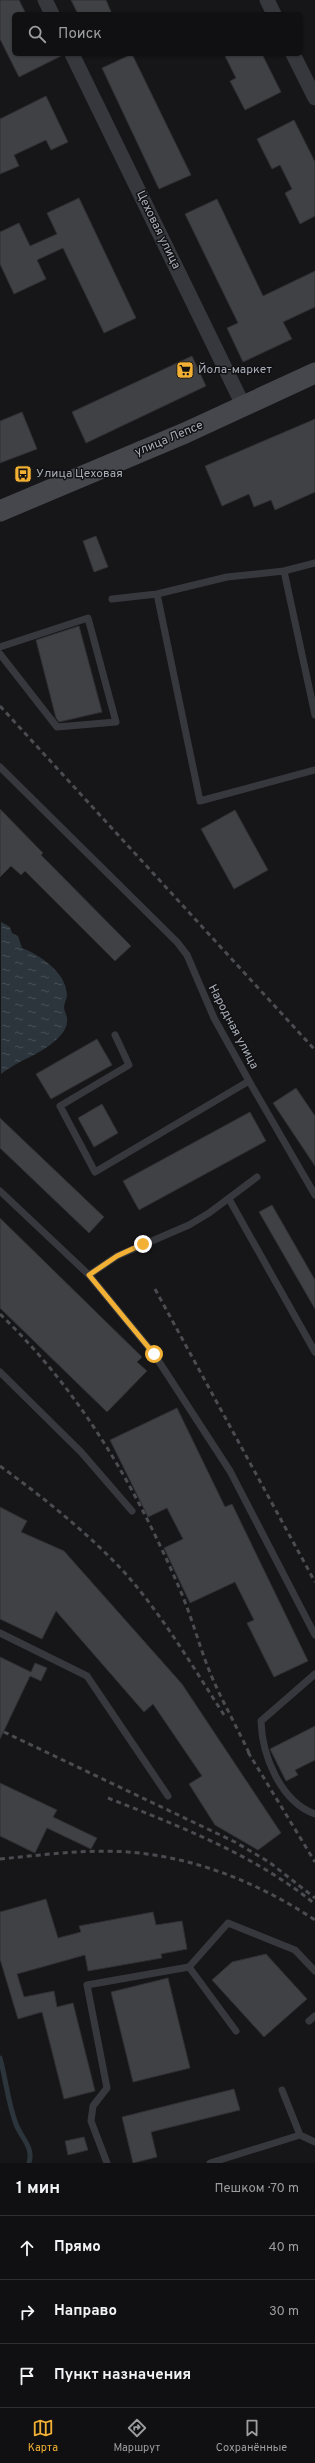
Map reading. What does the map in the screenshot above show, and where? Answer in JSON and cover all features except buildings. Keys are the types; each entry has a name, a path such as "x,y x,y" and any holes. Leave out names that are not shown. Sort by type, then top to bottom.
{"main road":[{"name":"улица Лепсе","path":"0,511 244,407 315,373"}],"street":[{"path":"45,0 51,12"},
{"path":"267,0 273,12"},
{"name":"Цеховая улица","path":"73,56 244,407"},
{"path":"294,56 315,98"}],"lane":[{"path":"112,599 157,594 227,577 284,571 315,563"},
{"path":"284,571 315,715"},
{"path":"157,594 200,801 315,770"},
{"path":"0,647 88,618 116,722 57,727 0,654"},
{"name":"Народная улица","path":"0,767 177,942 186,955 214,1018 249,1081 95,1172 60,1106 129,1065 114,1035"},
{"path":"249,1081 315,1195"},
{"path":"89,1275 117,1256 189,1225 229,1199 257,1177"},
{"path":"0,1191 89,1275 154,1354 230,1471 315,1635"},
{"path":"229,1199 315,1352"},
{"path":"0,1372 81,1452 132,1511"},
{"path":"0,1633 87,1676 168,1796"},
{"path":"315,1674 261,1721 261,1734 268,1757 285,1791 299,1807 315,1814"},
{"path":"107,2163 91,2121 93,2106 107,2088 87,1985 189,1967 228,1923 295,1950 315,1971"},
{"path":"189,1967 236,2031"},
{"path":"309,2021 315,2016"},
{"path":"282,2090 300,2136"},
{"path":"210,2163 300,2136 315,2142"}],"water":[{"path":"1,922 10,927 12,933 18,936 22,948 44,960 62,979 66,987 67,995 64,1010 67,1022 66,1028 50,1045 1,1074"}],"waterway":[{"path":"0,2058 13,2116 30,2152 29,2163"}],"railway":[{"path":"0,706 315,1050"},
{"path":"155,1289 315,1582"},
{"path":"0,1314 29,1344 80,1407 123,1475 143,1511 178,1585 211,1675 251,1757"},
{"path":"0,1466 65,1516 111,1558 125,1573 166,1625 226,1718"},
{"path":"4,1732 235,1842 269,1862 315,1898"},
{"path":"248,1752 315,1862"},
{"path":"108,1798 162,1819 242,1856 292,1887 315,1904"},
{"path":"0,1859 96,1851 128,1852 153,1855 202,1866 226,1874 272,1894 315,1920"}],"place":[{"name":"Йола-маркет","path":"185,370"},
{"name":"Улица Цеховая","path":"23,474"}],"route":[{"path":"143,1244 117,1256 89,1275 154,1354"}]}
